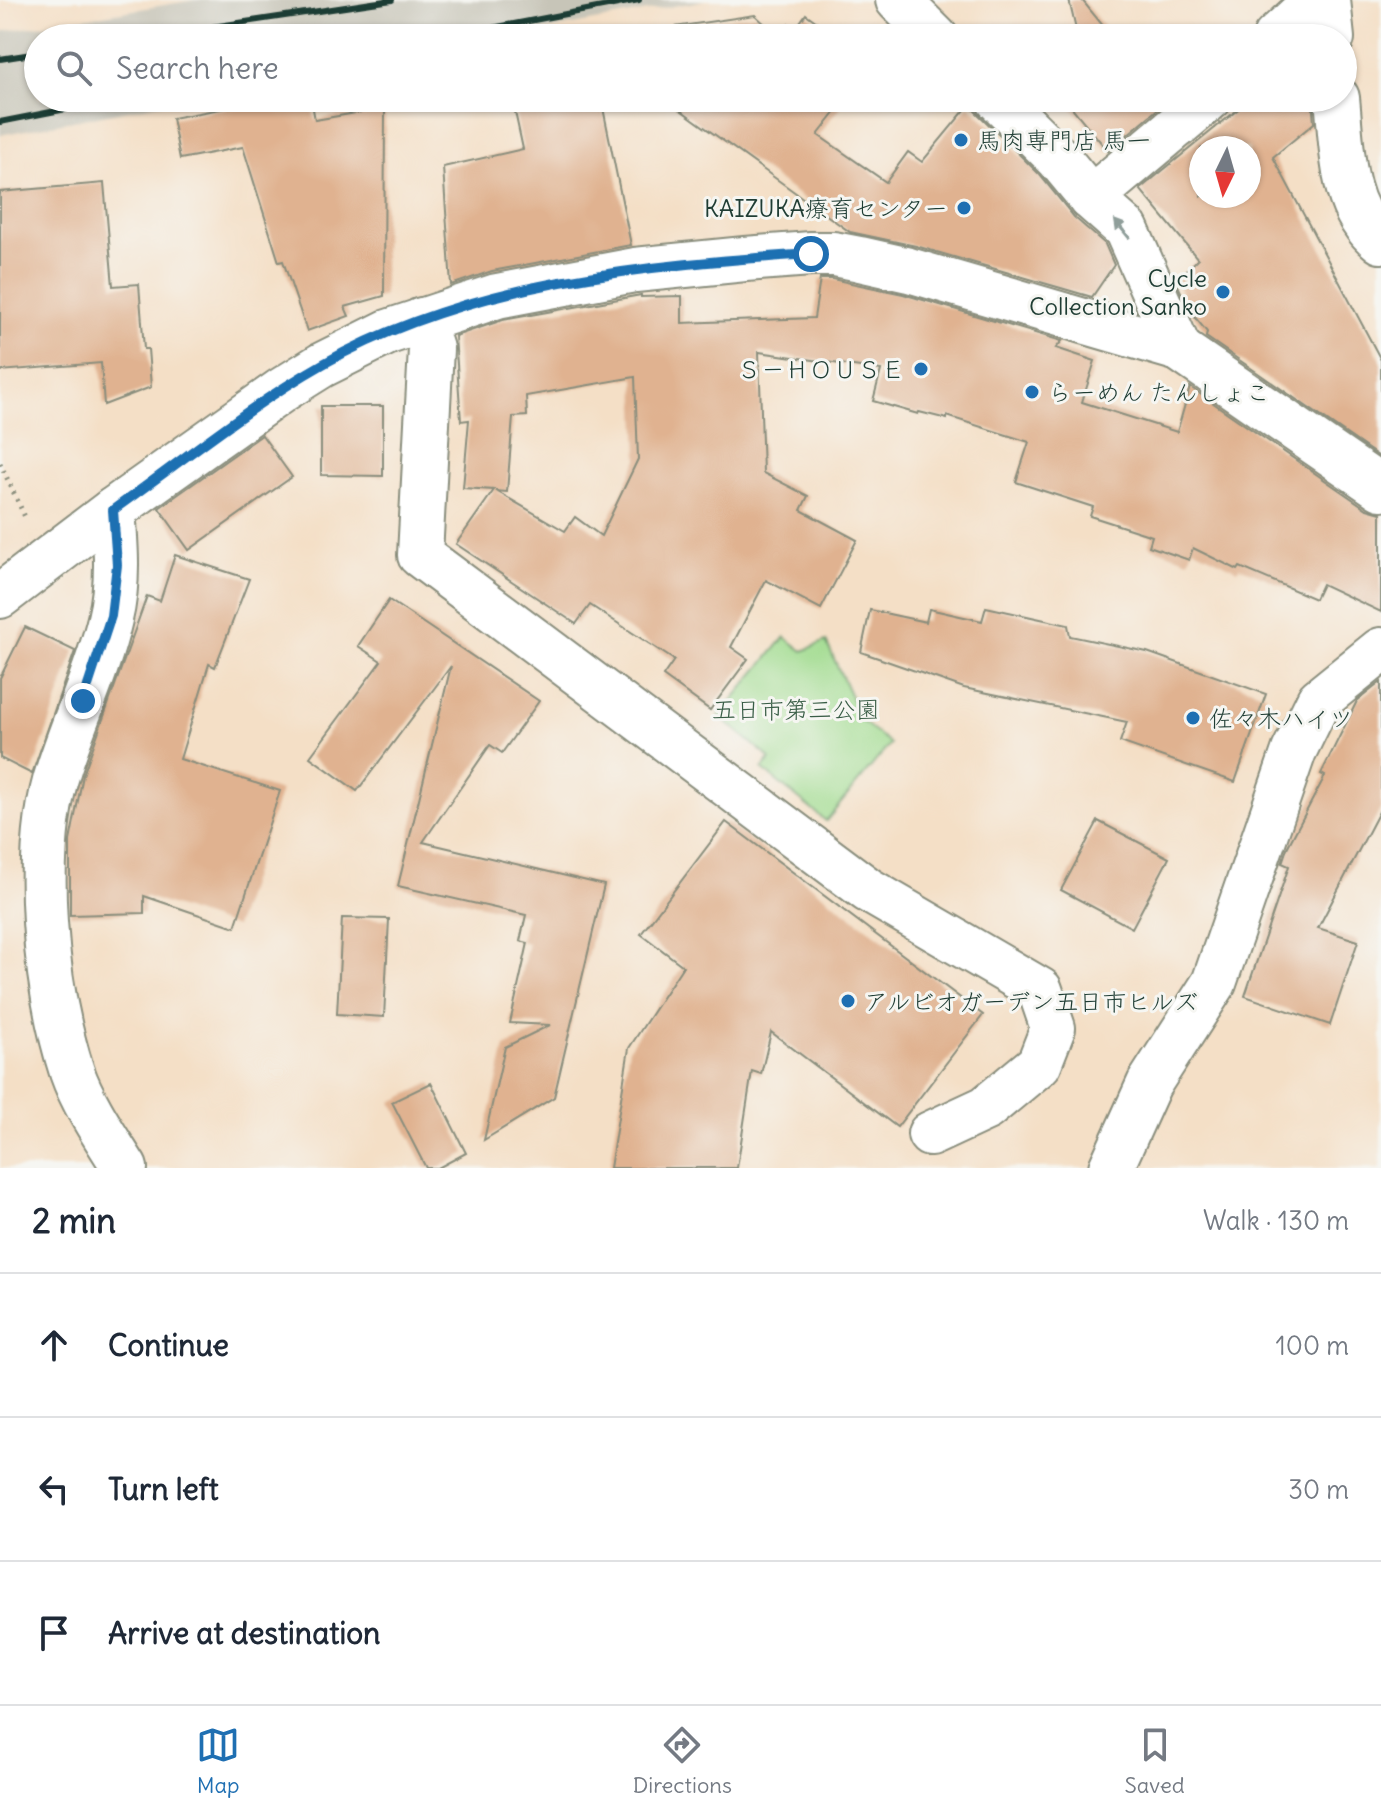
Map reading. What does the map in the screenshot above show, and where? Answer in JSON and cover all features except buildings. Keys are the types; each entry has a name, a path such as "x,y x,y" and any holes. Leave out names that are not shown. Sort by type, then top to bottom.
{"street":[{"path":"1290,24 1316,0"},
{"path":"1328,0 1331,24"},
{"path":"906,3 924,24"},
{"path":"1011,112 1058,158 1091,198 1126,229 1179,349"},
{"path":"1091,198 1193,112"},
{"path":"1338,112 1347,181 1362,220 1381,241"},
{"path":"0,596 113,510 282,390 322,365 388,332 497,296 635,270 745,259 834,254 909,270 1179,349 1381,488"},
{"path":"422,320 431,349 420,555 868,890 1040,990 1053,1028 1039,1064 986,1108 930,1134"},
{"path":"113,510 117,565 111,616 58,770 46,827 44,915 58,1017 73,1075 125,1168"},
{"path":"1111,1168 1149,1084 1214,983 1294,751 1319,700 1381,650"}],"path":[{"path":"0,463 46,562"}],"shaded area":[{"path":"195,0 705,0 579,24 49,24"},
{"path":"24,28 24,112 118,112 0,135 0,32"}],"green space":[{"name":"五日市第三公園","path":"785,637 803,651 826,641 862,721 890,744 826,821 762,769 771,759 719,716"}],"railway":[{"path":"232,24 392,0"},
{"path":"513,24 639,0"},
{"path":"0,59 24,55"},
{"path":"0,122 51,112"}],"place":[{"name":"馬肉専門店 馬一","path":"961,140"},
{"name":"KAIZUKA療育センター","path":"964,208"},
{"name":"Cycle Collection Sanko","path":"1223,292"},
{"name":"Ｓ－ＨＯＵＳＥ","path":"921,369"},
{"name":"らーめん たんしょこ","path":"1032,392"},
{"name":"佐々木ハイツ","path":"1193,718"},
{"name":"アルビオガーデン五日市ヒルズ","path":"848,1001"}],"route":[{"path":"83,701 111,616 117,565 113,510 322,365 388,332 479,300 635,270 811,254"}]}
